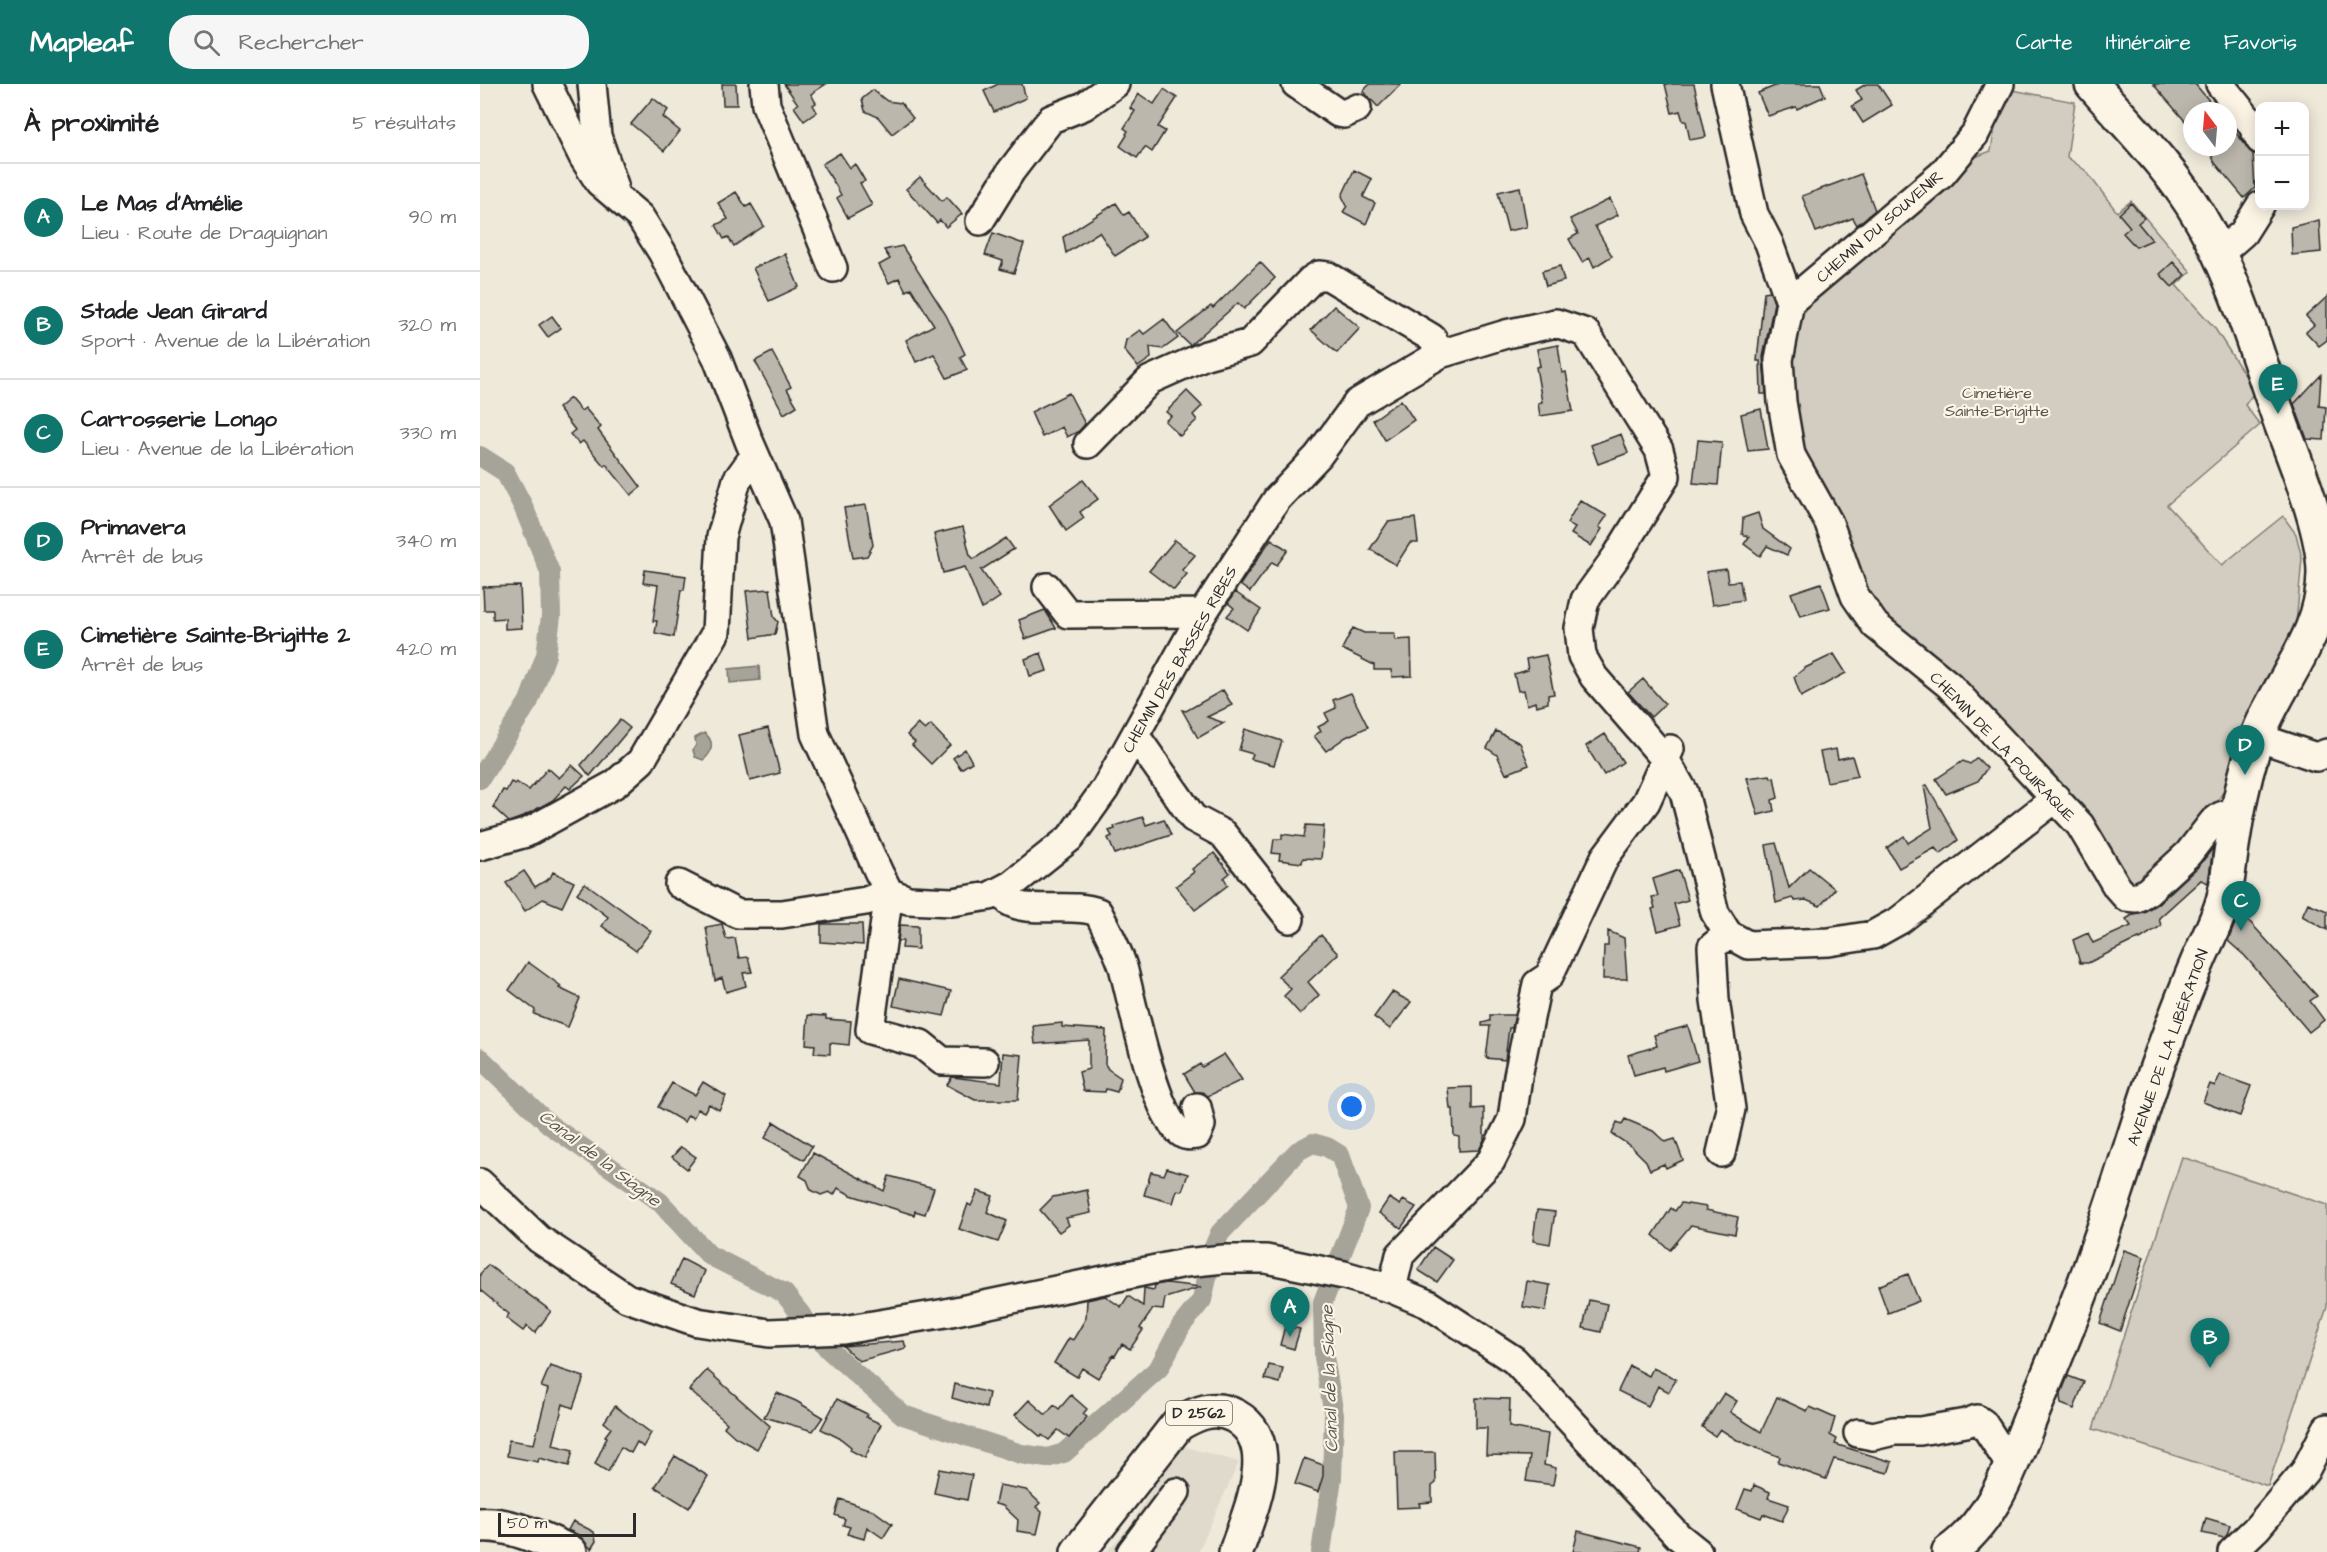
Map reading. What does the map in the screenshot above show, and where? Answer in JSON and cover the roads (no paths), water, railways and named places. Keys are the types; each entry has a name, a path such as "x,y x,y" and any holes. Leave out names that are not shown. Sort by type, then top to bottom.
{"main road":[{"name":"AVENUE DE LA LIBÉRATION","path":"1949,1552 1976,1529 2004,1479 2068,1330 2162,1054 2223,901 2237,811 2257,737 2310,636 2318,616 2324,574 2323,554 2316,525 2296,464 2219,254 2200,217 2182,190 2092,84"},
{"name":"D 2562","path":"1078,1552 1178,1424 1195,1414 1212,1410 1230,1414 1245,1422 1257,1437 1260,1459 1258,1484 1236,1552"},
{"name":"AVENUE DE LA LIBÉRATION","path":"1987,1552 2004,1479"},
{"path":"480,1525 511,1529 544,1539 570,1552"}],"street":[{"path":"547,84 583,158 599,182 640,216 662,252 717,358 784,521 814,734 889,892 870,1030 921,1044 942,1061 985,1062"},
{"path":"592,84 597,136 603,159 620,200"},
{"path":"764,84 766,105 833,268"},
{"path":"981,220 1011,171 1051,119 1084,106 1115,84"},
{"path":"1296,84 1338,113 1344,114 1357,108"},
{"path":"1725,84 1754,214 1769,243 1790,302"},
{"name":"CHEMIN DU SOUVENIR","path":"1790,302 1942,174 1975,134 2000,84"},
{"path":"2220,84 2251,123 2255,132"},
{"path":"2219,254 2243,233 2257,210"},
{"path":"1088,444 1150,380 1206,355 1250,343 1311,280 1319,276 1328,276 1432,338 1440,354"},
{"name":"CHEMIN DE LA POUIRAQUE","path":"1790,302 1779,360 1782,402 1791,455 1829,523 1855,596 1875,625 1949,686 2056,798 2080,825 2126,897 2136,898 2148,891 2188,854 2212,823 2221,816 2237,811"},
{"name":"CHEMIN DES BASSES RIBES","path":"889,892 908,900 952,902 990,896 1002,891 1029,872 1070,838 1105,789 1203,613 1277,500 1318,456 1357,403 1440,354 1506,334 1556,323 1586,333 1659,450 1666,476 1616,557 1585,600 1579,628 1582,656 1594,677 1669,752 1684,792 1716,913 1728,934"},
{"path":"480,846 526,833 615,784 641,760 716,632 721,537 737,480 755,455"},
{"path":"1047,587 1068,614 1203,613"},
{"path":"1135,735 1193,818 1223,834 1290,919"},
{"path":"2257,737 2316,757 2327,753"},
{"path":"1383,1286 1400,1255 1491,1161 1512,1119 1518,1076 1537,984 1550,975 1605,857 1647,802 1669,752"},
{"path":"1721,1154 1731,1109 1715,1000 1712,947 1728,934 1748,945 1829,942 1873,935 1900,920 2056,798"},
{"path":"679,884 738,915 782,914 866,901 889,892"},
{"path":"1002,891 1011,903 1087,908 1098,912 1122,966 1143,1050 1164,1108 1177,1131 1186,1136 1197,1135 1201,1125 1197,1107"},
{"path":"480,1184 507,1212 539,1239 627,1298 697,1322 769,1333 843,1330 946,1313 1185,1263 1224,1259 1266,1259 1317,1268 1383,1286 1428,1304 1514,1360 1678,1536 1698,1552"},
{"path":"1858,1433 1873,1436 1894,1431 1920,1431 1977,1419 1983,1423 2004,1479"},
{"path":"2232,1552 2257,1528 2305,1471 2327,1428"},
{"path":"1131,1552 1176,1492"}],"waterway":[{"name":"Canal de la Siagne","path":"480,456 505,472 523,506 550,572 551,616 546,655 529,701 480,779"},
{"name":"Canal de la Siagne","path":"480,1058 550,1125 660,1202 709,1255 784,1293 829,1350 903,1415 1021,1454 1047,1458 1064,1453 1159,1368 1181,1326 1202,1300 1214,1247 1220,1233 1298,1151 1313,1143 1327,1147 1340,1155 1359,1208 1323,1302 1324,1357 1334,1415 1332,1478 1321,1552"}],"place":[{"name":"Cimetière Sainte-Brigitte 2","path":"2278,414"},
{"name":"Primavera","path":"2245,775"},
{"name":"Carrosserie Longo","path":"2241,931"},
{"name":"Le Mas d'Amélie","path":"1290,1337"},
{"name":"Stade Jean Girard","path":"2210,1368"}],"park label":[{"name":"Cimetière Sainte-Brigitte","path":"1997,401"}]}
